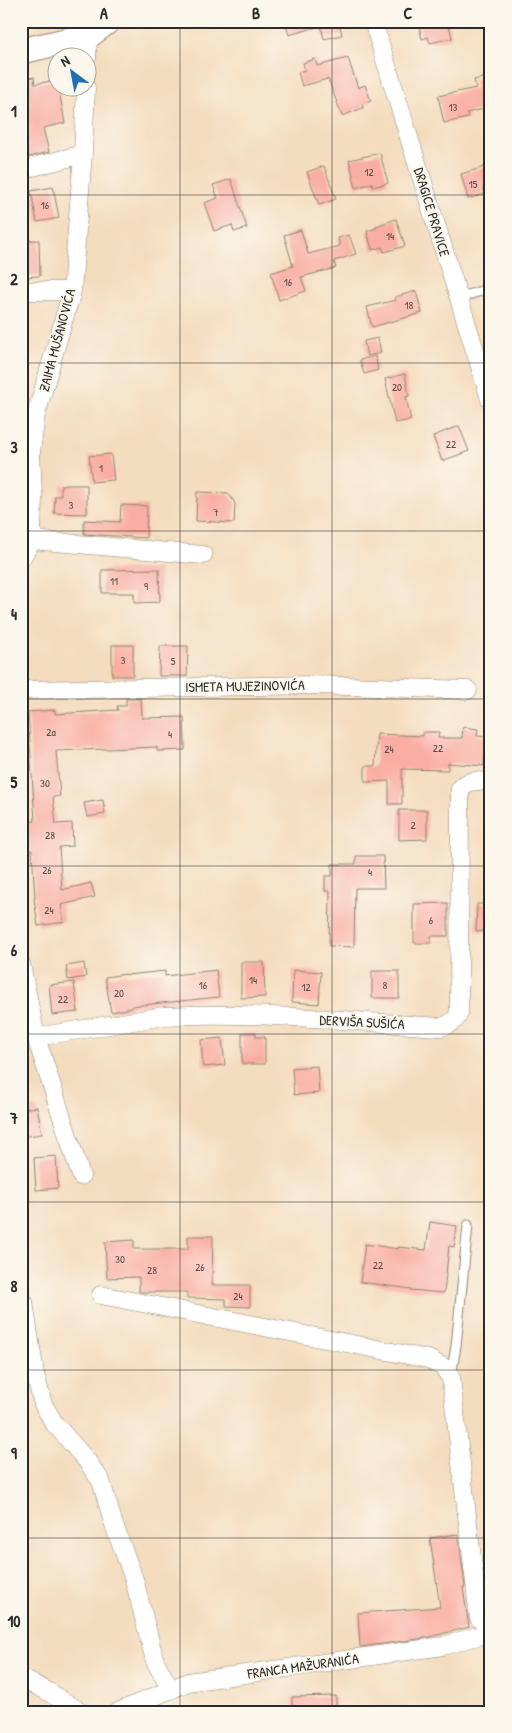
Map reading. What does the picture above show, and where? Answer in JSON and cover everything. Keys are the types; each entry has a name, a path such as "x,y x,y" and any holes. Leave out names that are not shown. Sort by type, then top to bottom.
{"street":[{"path":"21,51 88,47 108,21"},
{"name":"DRAGICE PRAVICE","path":"373,21 491,402"},
{"name":"ZAIMA MUŠANOVIĆA","path":"21,559 32,540 33,495 30,452 36,416 72,292 86,98"},
{"path":"21,170 83,154"},
{"path":"21,292 72,292"},
{"path":"32,540 203,555"},
{"name":"ISMETA MUJEZINOVIĆA","path":"21,690 314,685 468,690"},
{"name":"DERVIŠA SUŠIĆA","path":"36,1036 164,1016 182,1015 277,1017 441,1027 452,1022 459,1013 460,789 464,783 471,780 491,782"},
{"path":"21,964 36,1036 80,1176"},
{"path":"101,1295 428,1359 443,1367 451,1378 478,1618 491,1630"},
{"path":"24,1302 35,1374 43,1404 54,1423 87,1461 101,1481 114,1525 134,1579 155,1661 171,1690"},
{"name":"FRANCA MAŽURANIĆA","path":"118,1712 188,1682 443,1646 491,1630"},
{"path":"21,1678 47,1691 81,1712"}],"lane":[{"path":"458,298 491,288"},
{"path":"451,1378 468,1225"}],"building":[{"path":"285,21 339,21 342,35 324,39 321,26 289,35"},
{"path":"418,21 448,21 452,38 430,43 428,37 422,39"},
{"path":"348,58 358,88 365,85 371,101 362,104 363,108 342,116 328,79 302,86 298,72 305,70 303,63 315,59 317,66"},
{"path":"491,76 491,107 467,113 468,118 444,123 438,96 476,88 474,80"},
{"path":"34,77 35,84 48,82 48,98 60,98 65,123 43,128 49,152 29,157 21,126 21,79"},
{"path":"380,153 388,183 373,187 372,183 356,188 349,160"},
{"path":"491,165 491,186 483,187 485,194 468,199 461,174"},
{"path":"324,166 336,199 319,205 307,172"},
{"path":"231,179 247,228 234,232 232,225 214,231 204,203 218,198 213,185"},
{"path":"53,187 59,218 37,222 31,191"},
{"path":"396,219 405,246 384,252 382,247 372,250 367,231"},
{"path":"301,230 308,254 340,246 338,238 349,235 356,254 334,261 336,268 301,277 306,291 279,300 271,273 293,266 284,235"},
{"path":"39,240 40,276 21,277 21,241"},
{"path":"416,291 422,313 372,327 367,307 396,300 395,297"},
{"path":"378,338 381,353 367,356 364,341"},
{"path":"375,356 378,370 364,374 360,360"},
{"path":"405,374 409,396 406,397 411,420 395,423 385,379"},
{"path":"459,426 469,451 442,461 433,436"},
{"path":"111,454 114,480 92,482 89,456"},
{"path":"61,485 87,485 87,514 54,513 55,496 61,496"},
{"path":"197,492 228,493 235,503 234,523 196,521"},
{"path":"121,505 147,506 146,538 84,534 84,520 120,522"},
{"path":"159,569 160,602 134,603 134,593 102,593 102,570"},
{"path":"112,645 133,645 133,676 112,676"},
{"path":"160,646 188,646 187,676 159,676"},
{"path":"126,699 141,699 142,718 184,717 185,750 157,751 157,747 56,751 60,796 53,797 56,824 72,823 73,846 59,847 62,890 91,883 95,897 61,905 64,922 38,926 34,898 32,850 29,850 27,822 35,821 28,712 55,710 55,714 118,710 117,706 126,706"},
{"path":"463,727 478,729 477,736 487,737 484,766 448,763 448,770 402,769 402,804 389,804 389,781 365,782 365,766 375,766 377,734 423,736 423,732 439,732 438,738 462,738"},
{"path":"103,800 105,814 87,817 84,803"},
{"path":"399,810 427,810 427,839 399,840"},
{"path":"356,856 383,856 384,888 355,888 354,947 329,946 330,891 325,891 325,876 332,876 332,864 356,864"},
{"path":"448,903 448,936 431,936 431,943 414,943 414,904"},
{"path":"477,904 491,904 491,932 476,931"},
{"path":"241,962 264,962 265,997 241,998"},
{"path":"84,963 86,977 68,980 66,966"},
{"path":"216,970 219,997 132,1006 132,1008 111,1012 105,977 165,971 165,976"},
{"path":"293,970 321,972 319,1004 292,1002"},
{"path":"372,971 399,971 399,998 372,998"},
{"path":"74,982 78,1012 52,1015 49,985"},
{"path":"242,1033 256,1033 256,1037 265,1037 265,1064 242,1064"},
{"path":"222,1038 225,1065 203,1067 201,1040"},
{"path":"317,1066 319,1093 294,1095 292,1068"},
{"path":"37,1107 42,1134 21,1137 21,1109"},
{"path":"56,1156 58,1188 36,1190 34,1158"},
{"path":"430,1222 457,1226 454,1247 449,1246 444,1293 360,1282 365,1244 398,1249 398,1247 426,1250"},
{"path":"188,1236 213,1236 212,1285 250,1285 250,1307 226,1306 226,1299 187,1298 187,1292 139,1292 139,1277 107,1278 105,1242 134,1240 134,1249 188,1249"},
{"path":"458,1534 469,1627 426,1638 360,1647 358,1613 440,1607 430,1538"},
{"path":"336,1696 336,1712 292,1712 292,1697"}]}
